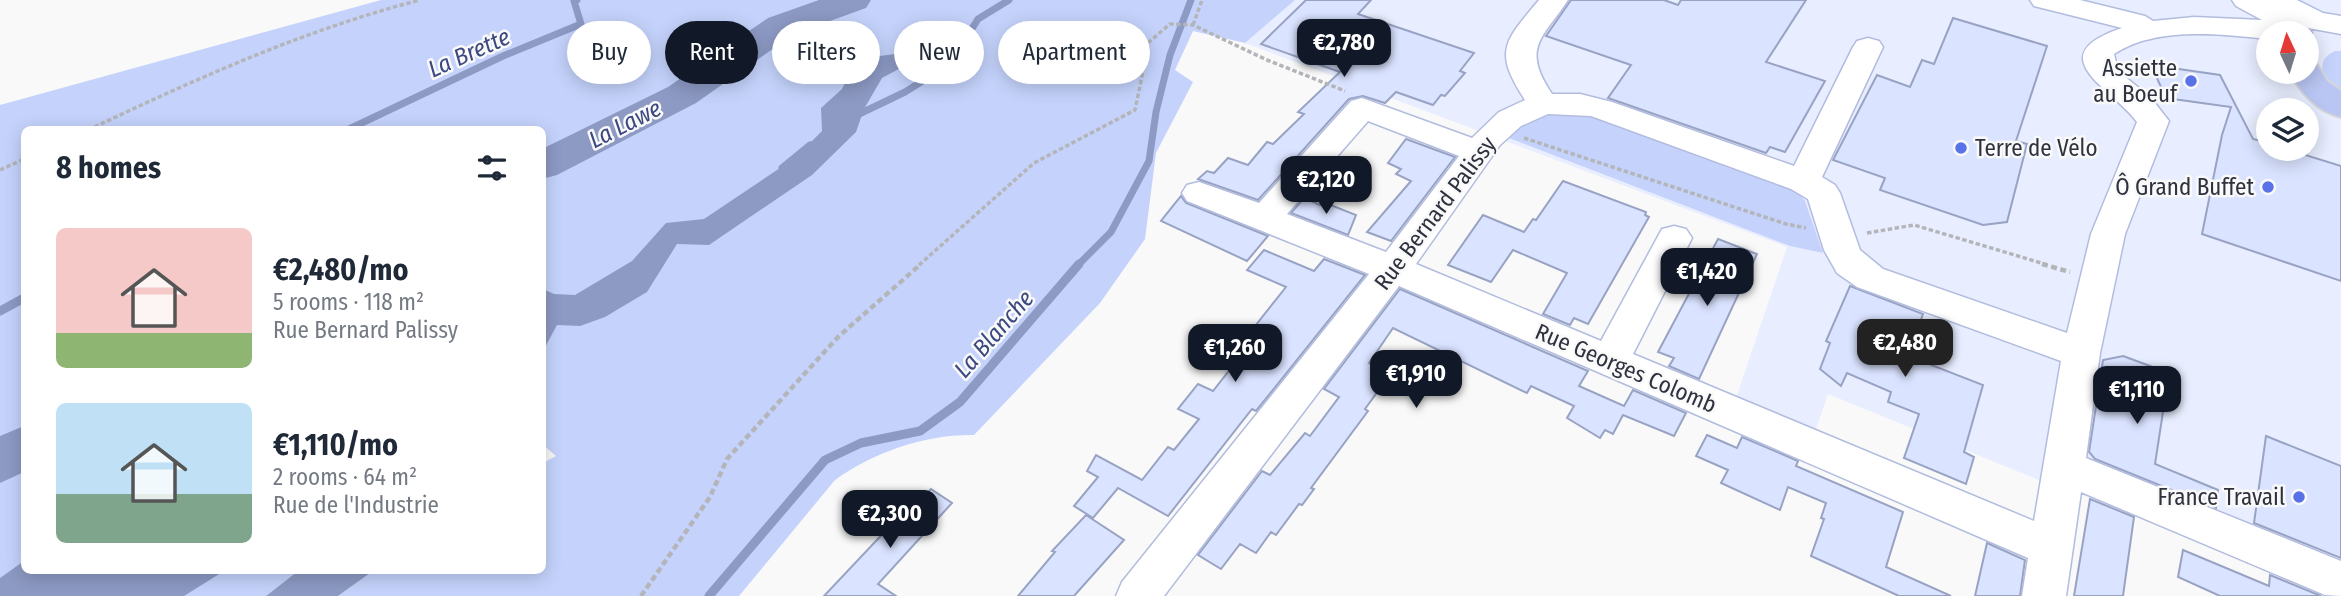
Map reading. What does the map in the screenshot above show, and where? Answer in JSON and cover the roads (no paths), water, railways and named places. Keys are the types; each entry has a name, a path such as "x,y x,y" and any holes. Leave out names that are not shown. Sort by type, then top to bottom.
{"main road":[{"path":"2312,84 2341,107"}],"street":[{"path":"1543,104 1525,77 1519,59 1520,42 1554,0"},
{"path":"2043,0 2076,6 2157,30"},
{"path":"2142,0 2157,30"},
{"path":"2178,0 2199,26"},
{"path":"2246,0 2283,20 2324,14"},
{"path":"2260,0 2292,17 2324,14"},
{"path":"2276,0 2324,14 2341,40"},
{"path":"2044,596 2081,353 2097,281 2108,234 2153,121 2139,104 2107,77 2100,68 2098,55 2109,41 2157,30 2233,26 2324,14"},
{"path":"1803,181 1868,47"},
{"name":"Rue Bernard Palissy","path":"1138,596 1393,269 1484,145 1510,119 1543,104 1580,104 1601,109 1803,181 1823,193 1850,264 1870,278 2081,353"},
{"path":"1265,218 1362,108 1484,145"},
{"name":"Rue Georges Colomb","path":"1199,192 1393,269 2052,548"},
{"path":"1610,361 1674,238"},
{"path":"2062,466 2341,581"}],"waterway":[{"name":"La Brette","path":"355,126 503,56 581,24 574,1 577,0"},
{"name":"La Lawe","path":"546,164 682,95 781,26 853,0"},
{"path":"853,117 905,92 950,64 978,19 1009,0"},
{"name":"La Blanche","path":"1079,264 1111,232 1149,161 1156,112 1170,55 1191,0"},
{"path":"782,168 810,145"},
{"name":"La Blanche","path":"709,596 825,460 861,443 920,431 960,402 1079,264"},
{"name":"La Brette","path":"0,311 21,300"},
{"name":"La Lawe","path":"0,462 21,448"}],"place":[{"name":"Assiette au Boeuf","path":"2191,81"},
{"name":"Terre de Vélo","path":"1961,148"},
{"name":"Ô Grand Buffet","path":"2268,187"},
{"name":"France Travail","path":"2299,497"}]}
